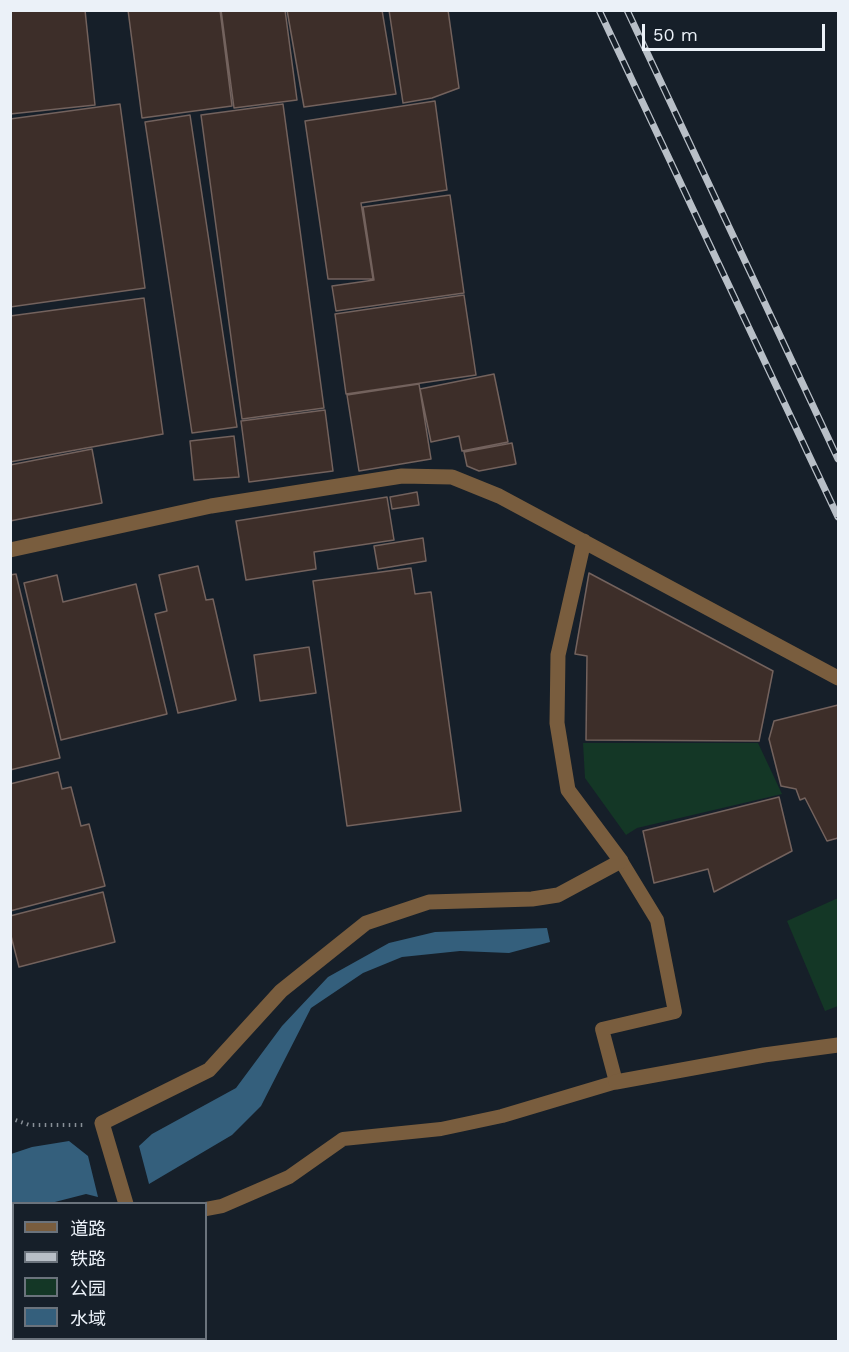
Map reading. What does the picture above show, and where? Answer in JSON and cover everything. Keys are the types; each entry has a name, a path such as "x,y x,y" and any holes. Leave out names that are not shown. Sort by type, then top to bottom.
{"street":[{"path":"10,550 211,506 402,476 452,477 499,496 838,678"},
{"path":"126,1202 102,1123 209,1070 281,991 366,922 429,902 532,899 558,895 621,861 568,790 557,723 558,655 584,542"},
{"path":"616,1082 764,1055 838,1045"}],"lane":[{"path":"207,1209 222,1206 289,1177 343,1139 441,1129 502,1116 616,1082 602,1029 675,1012 657,920 621,861"}],"path":[{"path":"10,1118 28,1125 64,1126 102,1123"}],"green space":[{"path":"583,743 758,743 782,794 637,828 626,835 585,778"},
{"path":"838,898 838,1006 825,1011 787,921"}],"water":[{"path":"547,928 550,942 509,953 460,951 402,957 363,973 311,1008 261,1106 232,1135 149,1184 139,1146 152,1134 236,1088 282,1026 328,977 389,943 435,932"},
{"path":"69,1141 88,1156 98,1197 86,1194 55,1202 12,1202 11,1211 11,1154 32,1147"},
{"path":"11,1234 12,1340 124,1340 124,1341 11,1341"}],"building":[{"path":"10,10 85,10 95,105 10,114"},
{"path":"128,10 220,10 232,106 142,118"},
{"path":"221,10 285,10 297,100 234,108"},
{"path":"287,10 382,10 396,94 304,107"},
{"path":"389,10 448,10 459,88 432,98 403,103"},
{"path":"435,101 447,190 361,203 373,279 328,279 305,121"},
{"path":"120,104 145,288 10,307 10,119"},
{"path":"283,104 324,408 242,419 201,115"},
{"path":"190,115 237,427 192,433 145,122"},
{"path":"450,195 464,293 336,311 332,286 374,280 363,207"},
{"path":"464,295 476,375 346,394 335,314"},
{"path":"144,298 163,434 10,462 10,316"},
{"path":"494,374 508,442 462,451 459,436 431,442 420,389"},
{"path":"419,384 431,459 359,471 347,395"},
{"path":"325,410 333,471 249,482 241,421"},
{"path":"234,436 239,477 194,480 190,441"},
{"path":"512,443 516,464 479,471 467,466 464,452"},
{"path":"92,449 102,503 10,521 10,465"},
{"path":"417,492 419,505 392,509 390,497"},
{"path":"387,497 394,540 314,552 316,569 246,580 236,521"},
{"path":"423,538 426,561 378,569 374,546"},
{"path":"198,566 206,600 213,599 236,700 178,713 155,614 167,611 159,575"},
{"path":"411,568 415,594 431,592 461,811 347,826 313,581"},
{"path":"589,573 773,671 759,741 586,740 587,656 575,654"},
{"path":"16,574 60,758 10,770 10,575"},
{"path":"57,575 63,602 136,584 167,714 61,740 24,583"},
{"path":"309,647 316,693 260,701 254,655"},
{"path":"838,705 838,838 827,841 805,798 800,800 796,789 781,786 769,739 774,721"},
{"path":"58,772 62,789 71,787 81,826 89,824 105,886 10,911 10,784"},
{"path":"779,797 792,851 714,892 708,869 654,883 643,831"},
{"path":"103,892 115,942 19,967 10,932 10,916"}],"railway":[{"path":"599,10 838,517"},
{"path":"627,10 838,459"}]}
